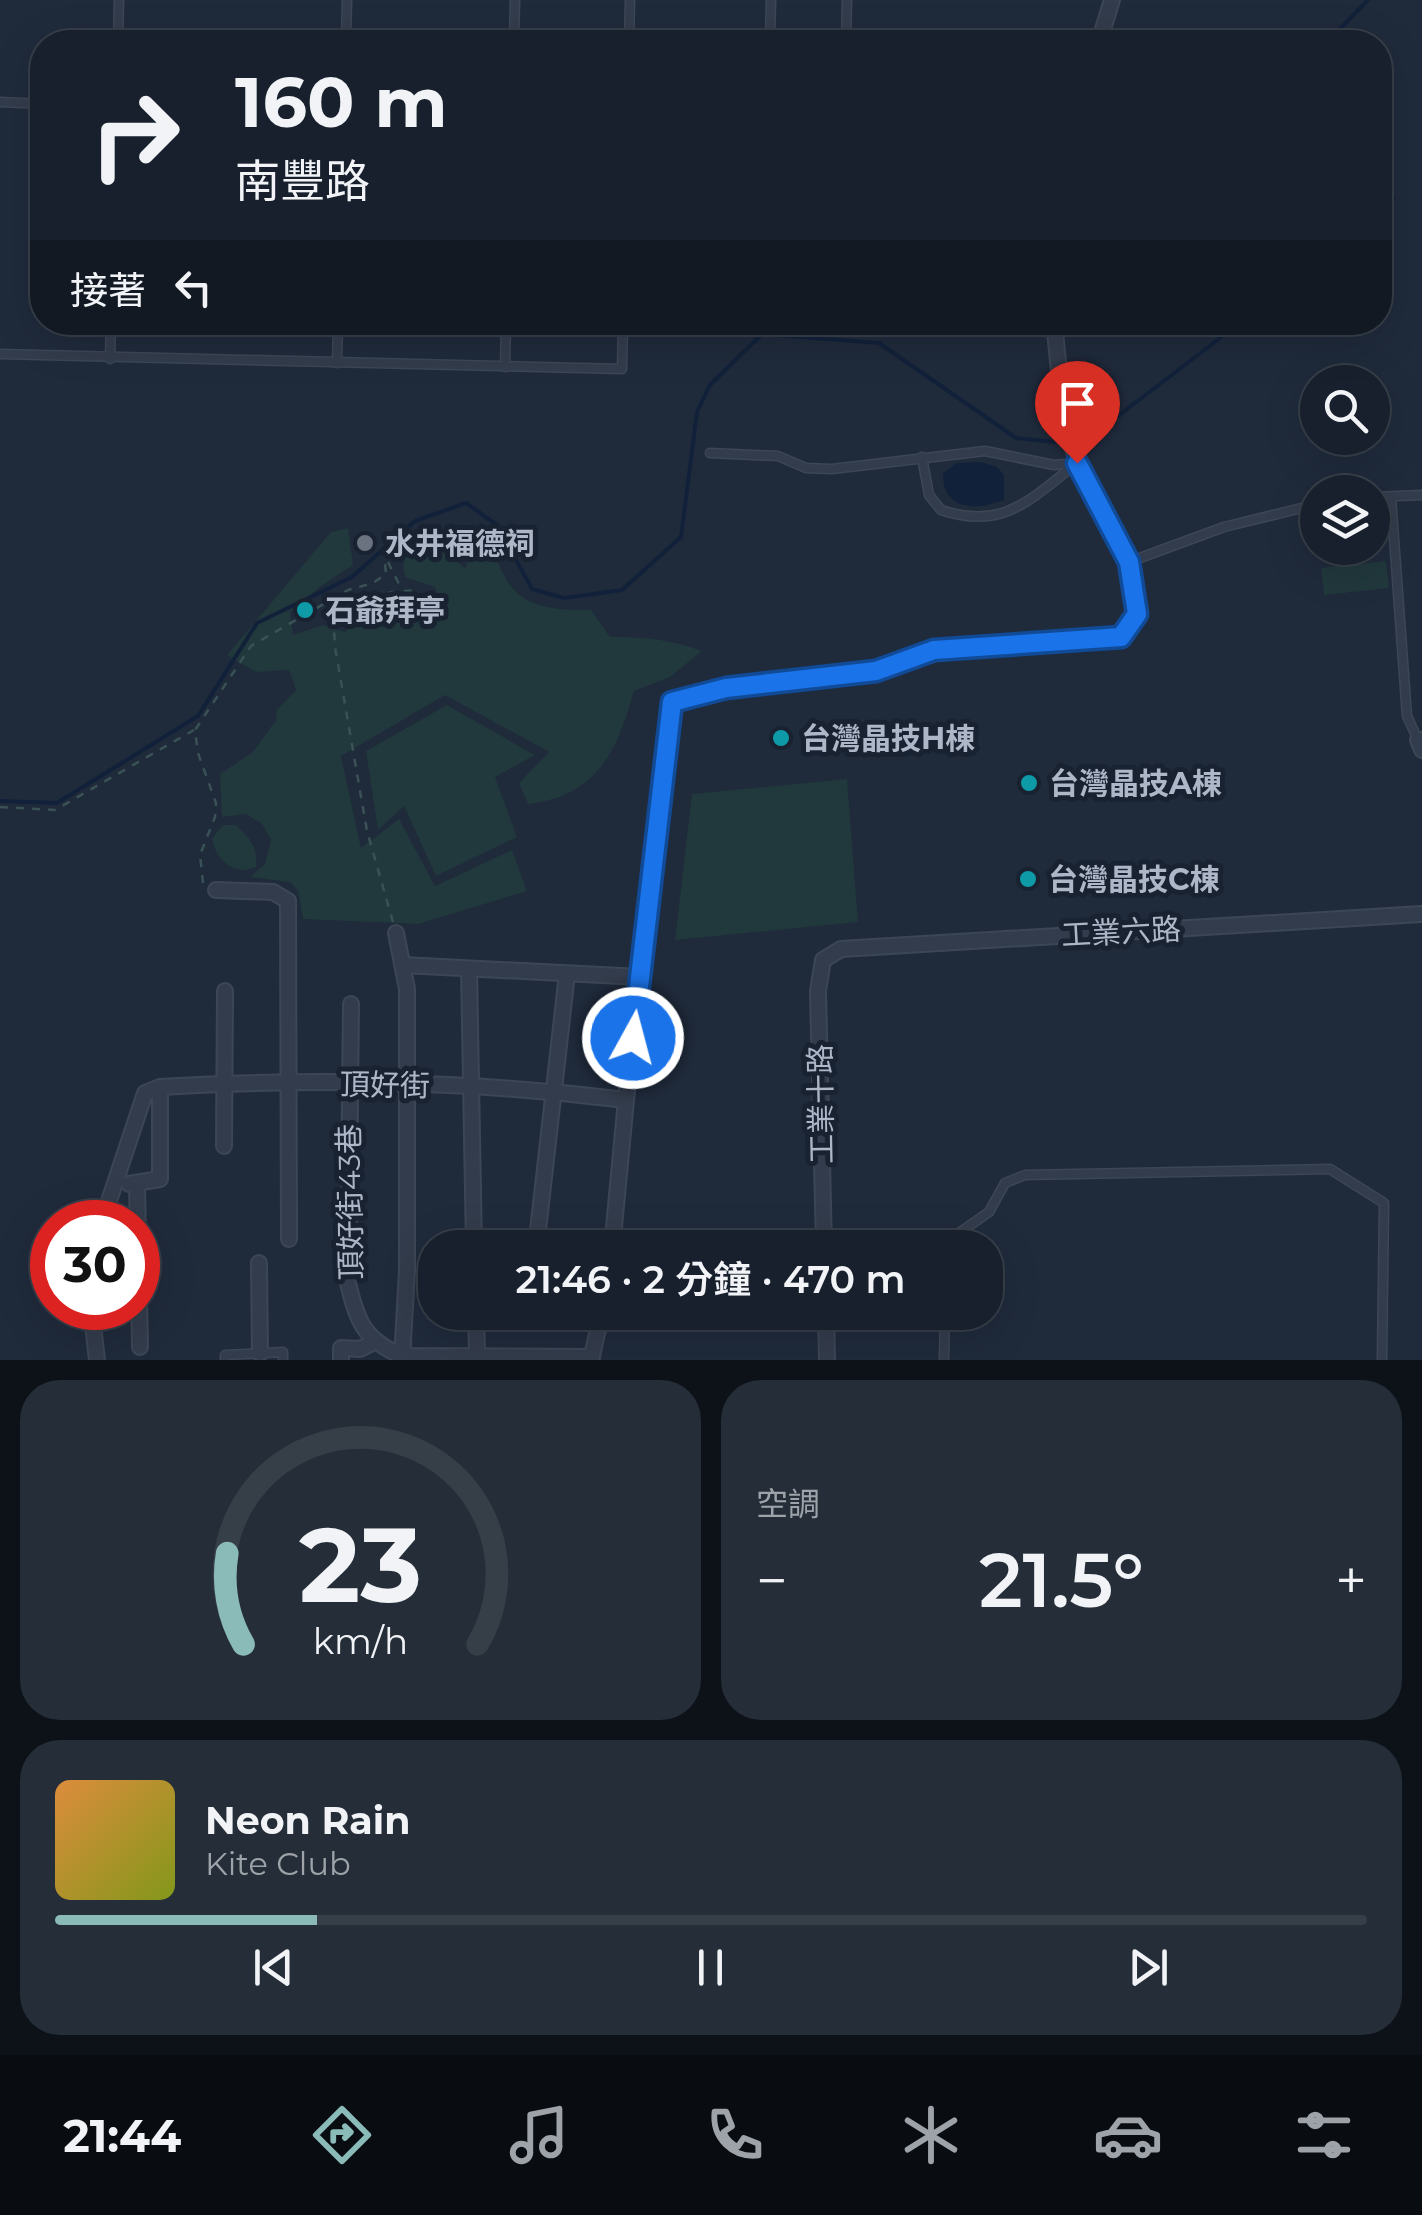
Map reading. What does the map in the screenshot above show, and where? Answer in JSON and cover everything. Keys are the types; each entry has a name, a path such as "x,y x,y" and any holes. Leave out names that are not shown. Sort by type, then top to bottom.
{"street":[{"path":"1103,30 1112,0"},
{"path":"614,1230 672,702 726,688 876,671 934,650 1121,637 1137,614 1129,562 1077,463 1063,411 1055,335"},
{"path":"216,890 273,892 288,901 290,1239"},
{"name":"工業六路","path":"822,960 842,949 1422,914"},
{"path":"396,933 407,989 407,1270 402,1358"},
{"name":"工業十路","path":"822,960 818,992 824,1230"},
{"path":"403,965 641,977"},
{"path":"469,970 474,1230"},
{"path":"538,1230 567,974"},
{"path":"224,1146 225,991"},
{"name":"頂好街43巷","path":"351,1004 348,1283 356,1316 374,1342"},
{"name":"頂好街","path":"117,1184 145,1093 160,1087 288,1082 471,1086 626,1100"},
{"path":"111,1200 117,1184 160,1180 160,1087"},
{"path":"137,1184 140,1347"},
{"path":"259,1263 260,1353"},
{"path":"95,1330 98,1360"},
{"path":"476,1330 476,1355"},
{"path":"341,1360 341,1348 360,1349 374,1342 402,1358 476,1355 592,1359 598,1330"},
{"path":"826,1330 827,1360"}],"lane":[{"path":"118,30 119,0"},
{"path":"346,30 347,0"},
{"path":"514,30 515,0"},
{"path":"629,30 630,0"},
{"path":"770,0 770,30"},
{"path":"847,30 848,0"},
{"path":"0,102 30,103"},
{"path":"110,359 111,335"},
{"path":"337,363 338,335"},
{"path":"504,367 505,335"},
{"path":"0,354 622,369 623,335"},
{"path":"710,453 778,456 806,468 832,469 985,451 1054,465 1077,463"},
{"path":"922,457 929,495 941,510 977,517 1008,514 1077,463"},
{"path":"1421,744 1407,716 1390,496 1422,495"},
{"path":"1129,562 1224,526 1300,508"},
{"path":"963,1230 989,1212 1004,1183 1025,1175 1330,1169 1384,1203 1382,1360"},
{"path":"944,1360 945,1330"},
{"path":"224,1360 224,1355 283,1356"}],"path":[{"path":"0,807 55,810 195,730 252,646 348,590 380,579 386,574 387,561 415,534"},
{"path":"387,561 402,590"},
{"path":"396,933 367,831 335,647 335,624 345,611 369,598 402,590 414,591 422,602"},
{"path":"195,730 198,753 216,803 199,866 203,883 216,890"}],"green space":[{"path":"348,528 353,565 290,612 293,635 323,625 345,632 370,609 406,607 423,618 439,606 435,587 405,577 403,565 407,554 431,544 445,550 465,569 481,530 510,585 529,601 552,608 591,610 610,637 656,640 702,651 670,677 634,691 620,733 600,767 571,792 552,799 528,804 519,783 549,752 445,695 341,756 361,848 399,819 435,886 512,850 527,891 418,924 303,919 298,891 290,882 250,877 265,864 271,840 262,824 246,814 222,817 220,774 253,752 276,720 277,710 296,690 289,670 256,672 227,655 331,532"},
{"path":"1386,565 1389,588 1324,595 1321,568"},
{"path":"447,705 535,755 495,777 517,837 436,876 404,806 378,830 366,751"},
{"path":"847,779 858,922 675,940 692,794"},
{"path":"223,825 236,825 249,839 256,854 256,867 234,868 217,853 212,838"}],"water":[{"path":"981,462 997,467 1004,475 1004,500 983,506 955,501 944,486 943,473 957,463"}],"waterway":[{"path":"1339,30 1368,0"},
{"path":"1392,197 1392,202"},
{"path":"0,801 57,803 198,716 257,623 352,577 415,521 466,503 497,525 532,589 564,598 622,590 681,537 697,412 710,385 761,335"},
{"path":"775,335 879,343 1016,438 1055,442 1064,438"},
{"path":"1073,435 1118,416 1224,335"}],"place":[{"name":"水井福德祠","path":"365,543"},
{"name":"石爺拜亭","path":"305,610"},
{"name":"台灣晶技H棟","path":"781,738"},
{"name":"台灣晶技A棟","path":"1029,783"},
{"name":"台灣晶技C棟","path":"1028,879"}],"route":[{"path":"633,1038 672,702 726,688 876,671 934,650 1121,637 1137,614 1129,562 1077,463"}]}
